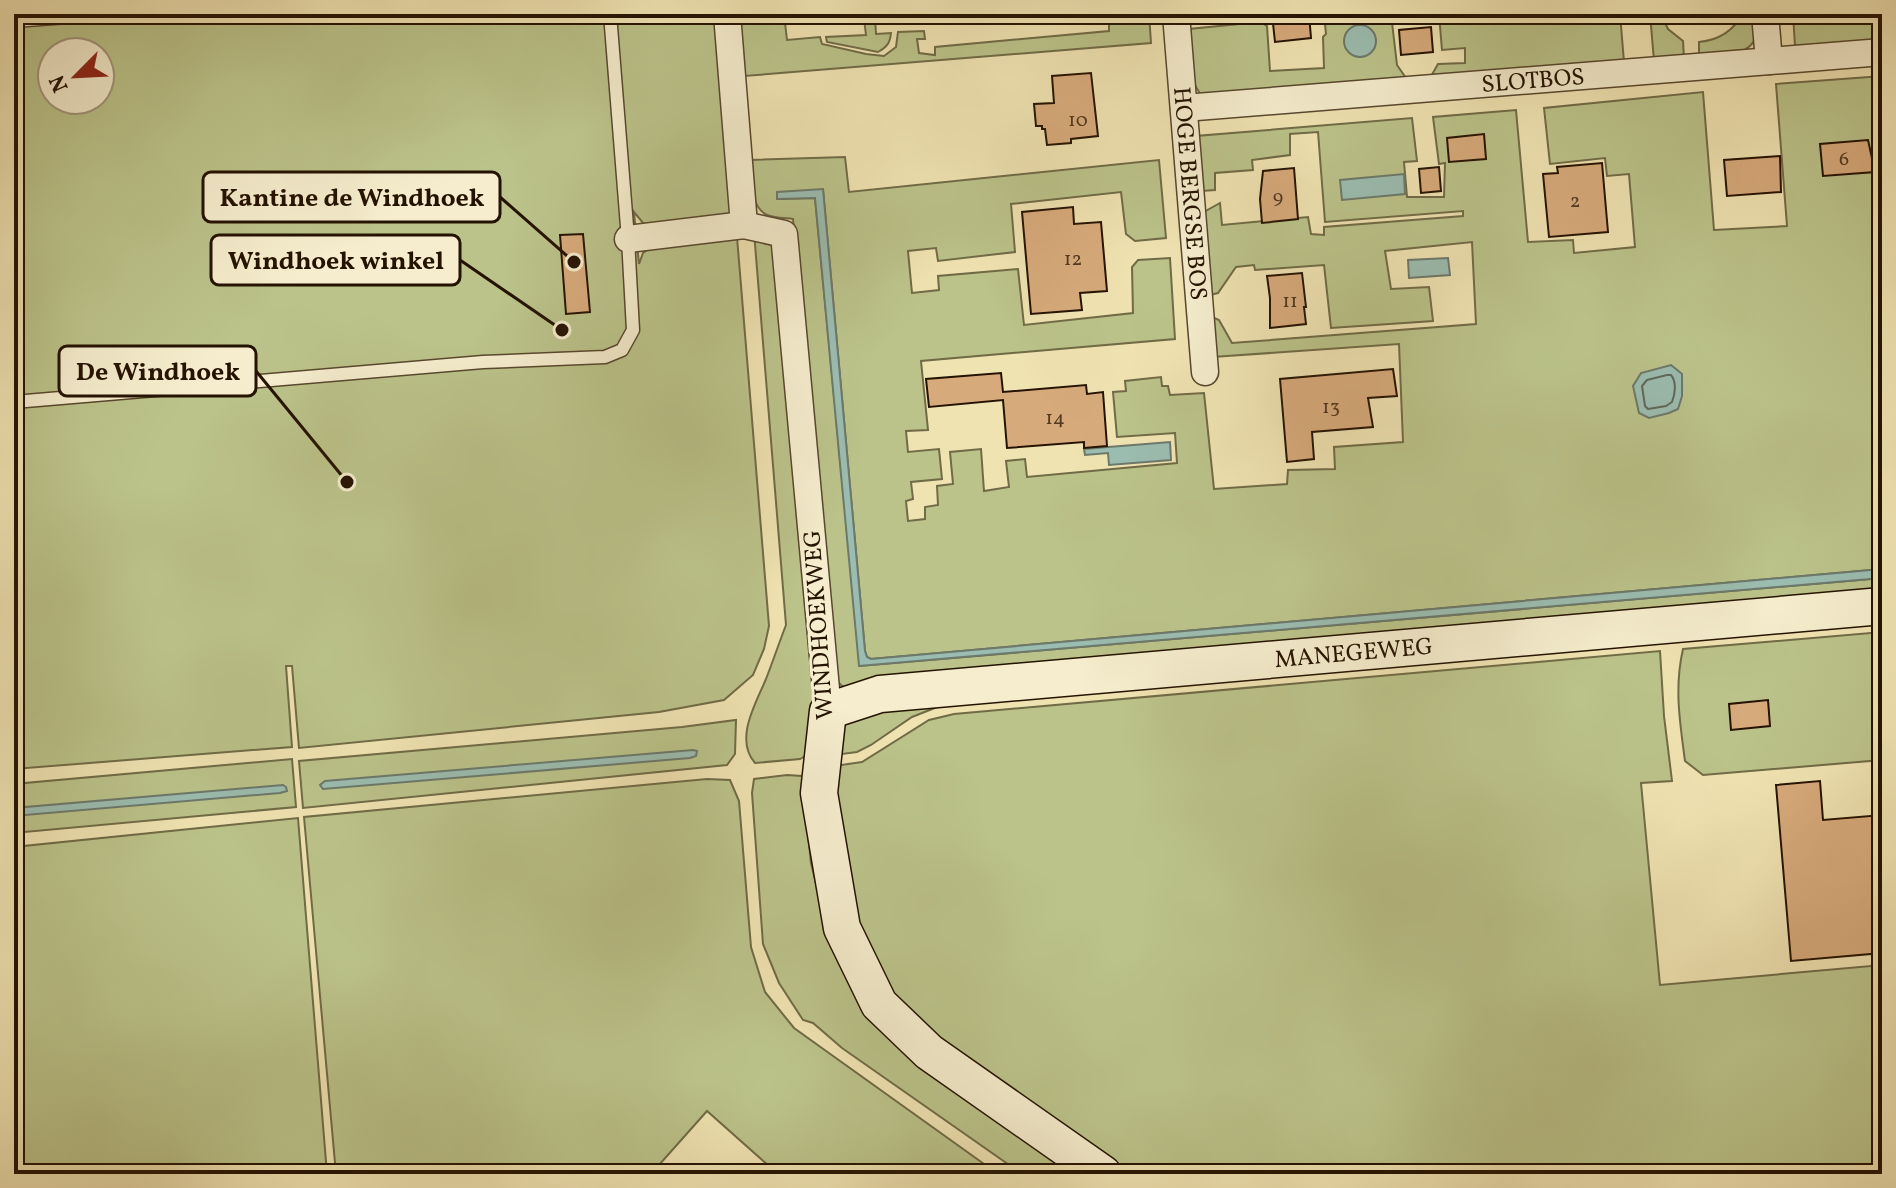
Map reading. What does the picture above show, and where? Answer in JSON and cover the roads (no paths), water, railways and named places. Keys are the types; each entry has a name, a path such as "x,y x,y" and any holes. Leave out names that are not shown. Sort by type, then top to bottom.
{"street":[{"path":"727,14 744,225"},
{"name":"HOGE BERGSE BOS","path":"1176,14 1205,372"},
{"path":"1765,14 1769,61"},
{"name":"SLOTBOS","path":"1184,108 1882,52"},
{"name":"WINDHOEKWEG","path":"628,239 744,225 784,234 828,711 819,793 842,928 879,1004 929,1052 1103,1174"},
{"name":"MANEGEWEG","path":"828,711 880,694 1882,606"}],"lane":[{"path":"14,21 107,14"},
{"path":"14,402 483,362 605,357 622,350 633,330 610,14"}],"water":[{"path":"1360,25 1372,29 1376,41 1372,53 1360,57 1348,53 1344,41 1348,29"},
{"path":"1404,174 1405,194 1342,200 1340,180"},
{"path":"823,189 865,651 871,659 1882,569 1882,578 859,666 815,198 777,199 777,192"},
{"path":"1448,258 1450,275 1409,278 1408,260"},
{"path":"1671,365 1682,374 1682,396 1678,409 1649,418 1639,413 1633,386 1641,373"},
{"path":"1170,442 1171,460 1109,465 1108,453 1085,455 1084,449"},
{"path":"697,751 696,756 690,758 323,789 320,785 325,781"},
{"path":"283,785 287,791 280,793 14,816 14,808"}],"place":[{"name":"Kantine de Windhoek","path":"574,262"},
{"name":"Windhoek winkel","path":"562,330"},
{"name":"De Windhoek","path":"347,482"}]}
